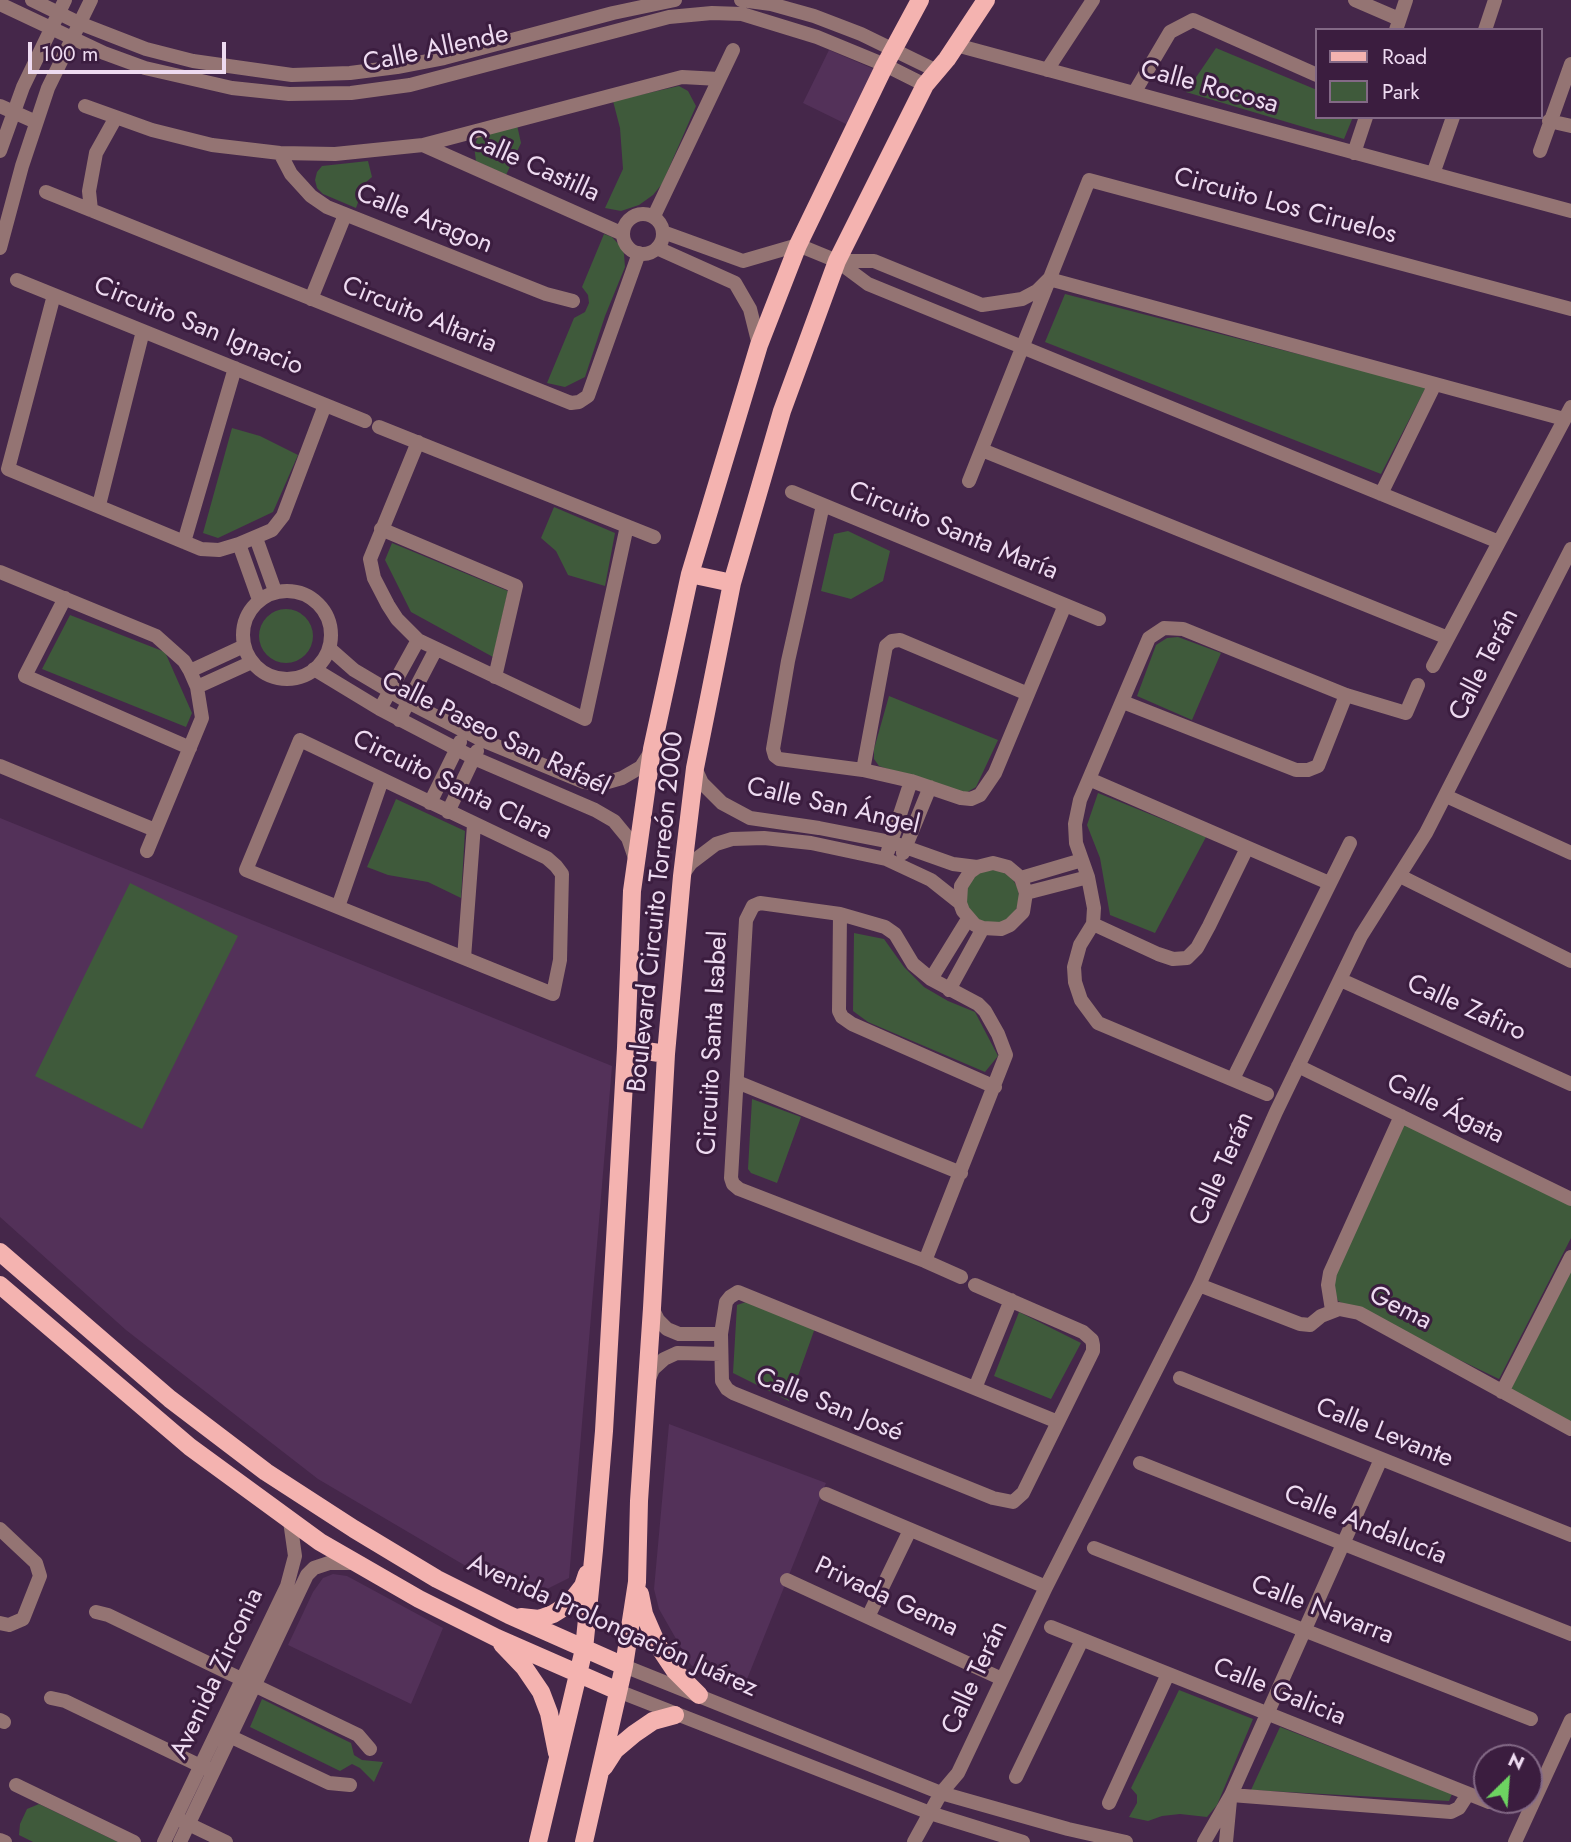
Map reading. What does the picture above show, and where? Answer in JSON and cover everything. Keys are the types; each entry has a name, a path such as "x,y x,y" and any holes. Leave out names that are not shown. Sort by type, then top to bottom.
{"main road":[{"name":"Boulevard Circuito Torreón 2000","path":"538,1842 584,1649 604,1432 632,891 652,749 690,574 759,345 798,245 920,0"},
{"name":"Boulevard Circuito Torreón 2000","path":"584,1842 624,1666 637,1582 639,1501 653,1308 666,1054 682,876 695,768 732,583 782,411 837,261 931,78 986,0"},
{"path":"690,574 732,583"},
{"path":"625,1048 666,1054"},
{"name":"Avenida Prolongación Juárez","path":"0,1252 170,1399 266,1472 413,1564 509,1615 624,1666"},
{"name":"Avenida Prolongación Juárez","path":"0,1285 190,1447 290,1521 355,1563 419,1599 497,1639 618,1691"},
{"path":"51,1329 69,1311"},
{"path":"509,1615 539,1619 569,1604 583,1586 594,1550"},
{"path":"637,1582 644,1614 657,1644 675,1671 699,1695"},
{"path":"497,1639 524,1667 541,1692 549,1713 558,1757"},
{"path":"598,1776 615,1750 653,1721 675,1714"}],"street":[{"name":"Calle Allende","path":"32,0 62,7 79,23 146,49 192,61 292,75 349,73 443,58 611,6 675,0"},
{"path":"0,248 34,129 70,38 90,0"},
{"path":"741,0 771,4 814,16 931,78"},
{"path":"1047,70 1093,0"},
{"path":"1355,0 1398,25 1406,0"},
{"path":"1486,28 1496,0"},
{"name":"Calle Allende","path":"0,4 114,57 176,76 232,88 289,94 351,93 410,85 669,17 712,13 742,14 890,57"},
{"path":"0,151 5,116 62,7"},
{"path":"1135,93 1170,32 1193,20 1316,75"},
{"name":"Calle Rocosa","path":"956,45 1571,211"},
{"path":"654,216 733,50"},
{"path":"1540,150 1571,65"},
{"path":"85,106 152,130 212,145 280,153 335,154 423,145 682,77 719,79"},
{"path":"5,116 34,129"},
{"path":"91,210 89,191 96,153 115,118"},
{"path":"1354,153 1365,119"},
{"path":"1433,174 1452,119"},
{"path":"1549,121 1571,126"},
{"name":"Calle Castilla","path":"423,145 623,234"},
{"name":"Calle Aragon","path":"280,153 291,174 311,196 345,215 546,294 573,301"},
{"name":"Circuito Los Ciruelos","path":"970,481 1089,180 1571,309"},
{"name":"Circuito Altaria","path":"46,192 563,401 579,402 588,396 639,253"},
{"path":"647,214 654,216 663,232 663,238 657,248 645,254 628,246 623,234 624,227 633,216 647,214"},
{"path":"311,299 345,215"},
{"path":"663,232 743,261 798,245 837,261 868,284 1499,542"},
{"path":"692,262 698,246"},
{"path":"657,248 735,283 750,309 759,345"},
{"path":"735,283 743,261"},
{"path":"837,261 874,261 982,305 1022,299 1037,291 1049,279 1435,384 1568,413 1433,666"},
{"name":"Circuito San Ignacio","path":"17,280 654,537"},
{"name":"Circuito San Ignacio","path":"54,295 8,469 201,549 219,550 257,538 272,530 283,516 325,405"},
{"path":"973,327 982,305"},
{"path":"99,505 143,331"},
{"path":"184,542 235,369"},
{"path":"1381,494 1435,384"},
{"path":"418,442 370,559 374,578 397,620 418,640 585,719 627,526"},
{"path":"982,450 1448,638"},
{"name":"Circuito Santa María","path":"792,492 1098,619"},
{"name":"Circuito Santa María","path":"823,505 788,661 773,752 783,761 863,770 911,781 961,798 971,799 980,795 995,773 1065,605"},
{"path":"381,529 516,586 495,677"},
{"path":"257,538 275,592"},
{"path":"239,544 259,600"},
{"name":"Calle Terán","path":"914,1842 941,1793 958,1773 1046,1587 1199,1285 1298,1066 1362,936 1446,796 1571,549"},
{"path":"0,572 156,636 177,654 190,671 197,687 202,718 147,851"},
{"path":"294,591 312,598 325,612 331,629 329,648 326,656 306,675 286,679 267,674 252,662 244,646 244,620 259,600 275,592 294,591"},
{"path":"65,598 25,676 190,748"},
{"path":"1267,1094 1098,1023 1081,1000 1075,982 1074,967 1080,946 1093,924 1093,900 1076,843 1075,824 1080,800 1150,638 1164,628 1183,629 1346,695 1406,713 1418,685"},
{"path":"380,709 418,640"},
{"path":"863,770 886,646 892,641 900,640 1028,694"},
{"path":"190,671 244,646"},
{"name":"Calle Paseo San Rafaél","path":"329,648 354,670 465,732 584,782 601,785 622,778 640,766 652,749"},
{"path":"399,720 436,649"},
{"path":"197,687 252,662"},
{"name":"Calle Paseo San Rafaél","path":"314,669 399,720 474,758 595,810 614,821 628,838 636,861"},
{"path":"1123,702 1296,770 1308,770 1318,766 1346,695"},
{"path":"430,803 465,732"},
{"name":"Circuito Santa Clara","path":"300,740 382,780 547,858 556,866 562,874 559,960 553,994 246,870 300,740"},
{"path":"448,812 482,740"},
{"path":"0,766 155,830"},
{"name":"Calle San Ángel","path":"695,768 702,783 722,803 750,818 891,842 953,864 977,867"},
{"path":"1089,779 1329,883"},
{"path":"338,907 382,780"},
{"path":"892,861 891,842 911,781"},
{"path":"892,861 906,846 930,787"},
{"path":"1446,796 1571,853"},
{"path":"464,958 474,825"},
{"name":"Calle San Ángel","path":"682,876 691,863 709,848 732,839 746,837 811,843 892,861 931,880 960,903"},
{"path":"1233,1079 1350,843"},
{"path":"1093,924 1158,954 1174,959 1187,958 1197,948 1209,926 1247,848"},
{"path":"1021,878 1082,860"},
{"path":"1001,864 1015,871 1021,878 1026,893 1023,912 1010,925 1001,929 983,928 968,919 960,903 961,886 977,867 1001,864"},
{"path":"1400,876 1571,961"},
{"path":"1026,893 1088,877"},
{"name":"Circuito Santa Isabel","path":"925,1261 1006,1055 998,1034 978,1004 931,979 913,964 895,934 872,921 760,903 750,910 746,920 731,1178 733,1184 739,1189 961,1277"},
{"path":"841,914 839,1011 842,1017 852,1024 995,1087"},
{"path":"931,979 968,919"},
{"path":"949,990 983,928"},
{"name":"Calle Zafiro","path":"1340,980 1571,1084"},
{"name":"Calle Ágata","path":"1298,1066 1571,1199"},
{"path":"737,1082 961,1173"},
{"path":"1332,1310 1328,1285 1330,1273 1401,1116"},
{"path":"1502,1392 1571,1257"},
{"path":"975,1285 1011,1300 975,1388"},
{"name":"Gema","path":"1199,1285 1300,1324 1310,1325 1332,1310 1344,1308 1359,1313 1571,1429"},
{"name":"Calle San José","path":"1011,1300 1083,1332 1092,1340 1093,1351 1058,1422 1023,1493 1013,1502 1005,1502 733,1393 727,1390 722,1381 721,1334 726,1303 738,1292 1058,1422"},
{"path":"653,1308 658,1320 667,1329 679,1334 721,1334"},
{"path":"648,1382 653,1369 664,1359 677,1353 721,1354"},
{"name":"Calle Levante","path":"1180,1378 1571,1535"},
{"path":"1204,1842 1231,1795 1381,1459"},
{"name":"Calle Andalucía","path":"1140,1463 1571,1634"},
{"path":"826,1494 1046,1587"},
{"name":"Avenida Zirconia","path":"164,1842 182,1821 207,1769 248,1682 293,1569 295,1549 290,1521"},
{"path":"0,1529 36,1563 40,1576 23,1619 9,1625 0,1623"},
{"path":"868,1617 910,1530"},
{"name":"Calle Navarra","path":"1094,1548 1531,1719"},
{"name":"Avenida Zirconia","path":"248,1682 307,1575 329,1563 355,1563"},
{"name":"Privada Gema","path":"787,1580 1002,1679"},
{"path":"96,1612 108,1615 358,1735 370,1749"},
{"name":"Calle Galicia","path":"1051,1627 1473,1796"},
{"path":"1016,1777 1082,1640"},
{"name":"Avenida Prolongación Juárez","path":"624,1666 941,1793 1068,1829 1126,1842"},
{"path":"1110,1803 1168,1675"},
{"name":"Avenida Prolongación Juárez","path":"618,1691 930,1814 1023,1842"},
{"path":"51,1698 65,1701 207,1769"},
{"path":"1515,1842 1571,1720"},
{"path":"224,1733 329,1783 350,1785"},
{"path":"16,1785 135,1842"},
{"path":"1231,1795 1451,1812 1459,1808 1468,1794"},
{"path":"1226,1842 1231,1795"},
{"path":"182,1821 226,1842"},
{"name":"Avenida Zirconia","path":"180,1842 182,1821"},
{"path":"0,1840 5,1842"}],"shaded area":[{"path":"829,50 876,70 848,125 803,103"},
{"path":"0,818 612,1066 569,1578 529,1598 510,1592 318,1479 126,1330 0,1217"},
{"path":"669,1424 826,1483 741,1694 717,1683 691,1665 659,1609 654,1589"},
{"path":"333,1574 347,1576 443,1628 411,1704 288,1645 313,1592 323,1578"}],"green space":[{"path":"1216,48 1316,90 1316,119 1352,119 1344,139 1186,92"},
{"path":"679,86 688,91 696,106 662,184 639,205 621,211 605,208 623,169 620,128 613,101"},
{"path":"517,125 521,143 506,175 476,161 474,146 479,135"},
{"path":"368,161 372,177 365,183 356,208 323,194 317,188 315,180 322,166"},
{"path":"604,234 612,237 621,247 625,267 585,377 565,387 547,383 574,318 585,312 589,303 588,295 582,287"},
{"path":"1065,294 1426,387 1381,474 1045,342"},
{"path":"232,428 260,436 298,455 273,512 218,538 203,533"},
{"path":"554,507 615,533 605,586 568,575 556,551 541,538"},
{"path":"848,531 890,551 883,581 851,599 821,591 834,534"},
{"path":"392,543 508,591 493,657 411,612 385,560"},
{"path":"291,609 301,613 309,621 313,636 309,651 301,659 281,663 271,659 263,651 259,631 263,621 271,613"},
{"path":"70,615 165,652 192,713 186,727 42,669"},
{"path":"1178,637 1221,653 1192,720 1137,696 1156,645 1167,638"},
{"path":"889,696 998,740 976,787 964,794 879,766 874,759 874,749"},
{"path":"1098,793 1206,837 1155,933 1110,915 1100,858 1087,825"},
{"path":"396,799 465,831 461,898 428,882 388,875 367,867"},
{"path":"992,870 1011,878 1019,897 1011,916 992,924 973,916 965,897 973,878"},
{"path":"130,883 238,936 142,1129 35,1076"},
{"path":"854,933 884,939 904,967 924,987 975,1012 998,1056 985,1072 868,1022 853,1011"},
{"path":"752,1099 801,1117 777,1183 751,1173 748,1169"},
{"path":"1402,1123 1571,1202 1571,1238 1499,1379 1338,1301 1333,1285 1336,1266"},
{"path":"1571,1267 1571,1424 1508,1390"},
{"path":"746,1302 815,1328 789,1401 733,1373 737,1305"},
{"path":"1019,1312 1081,1343 1051,1399 994,1376"},
{"path":"1179,1690 1253,1719 1217,1805 1207,1817 1180,1814 1148,1821 1129,1817 1137,1803 1137,1795 1131,1788"},
{"path":"262,1699 351,1743 354,1755 362,1760 383,1762 374,1782 352,1764 340,1771 250,1727"},
{"path":"1280,1727 1452,1794 1449,1801 1251,1790"},
{"path":"39,1804 118,1842 33,1842 19,1835 20,1824 27,1809"}]}
